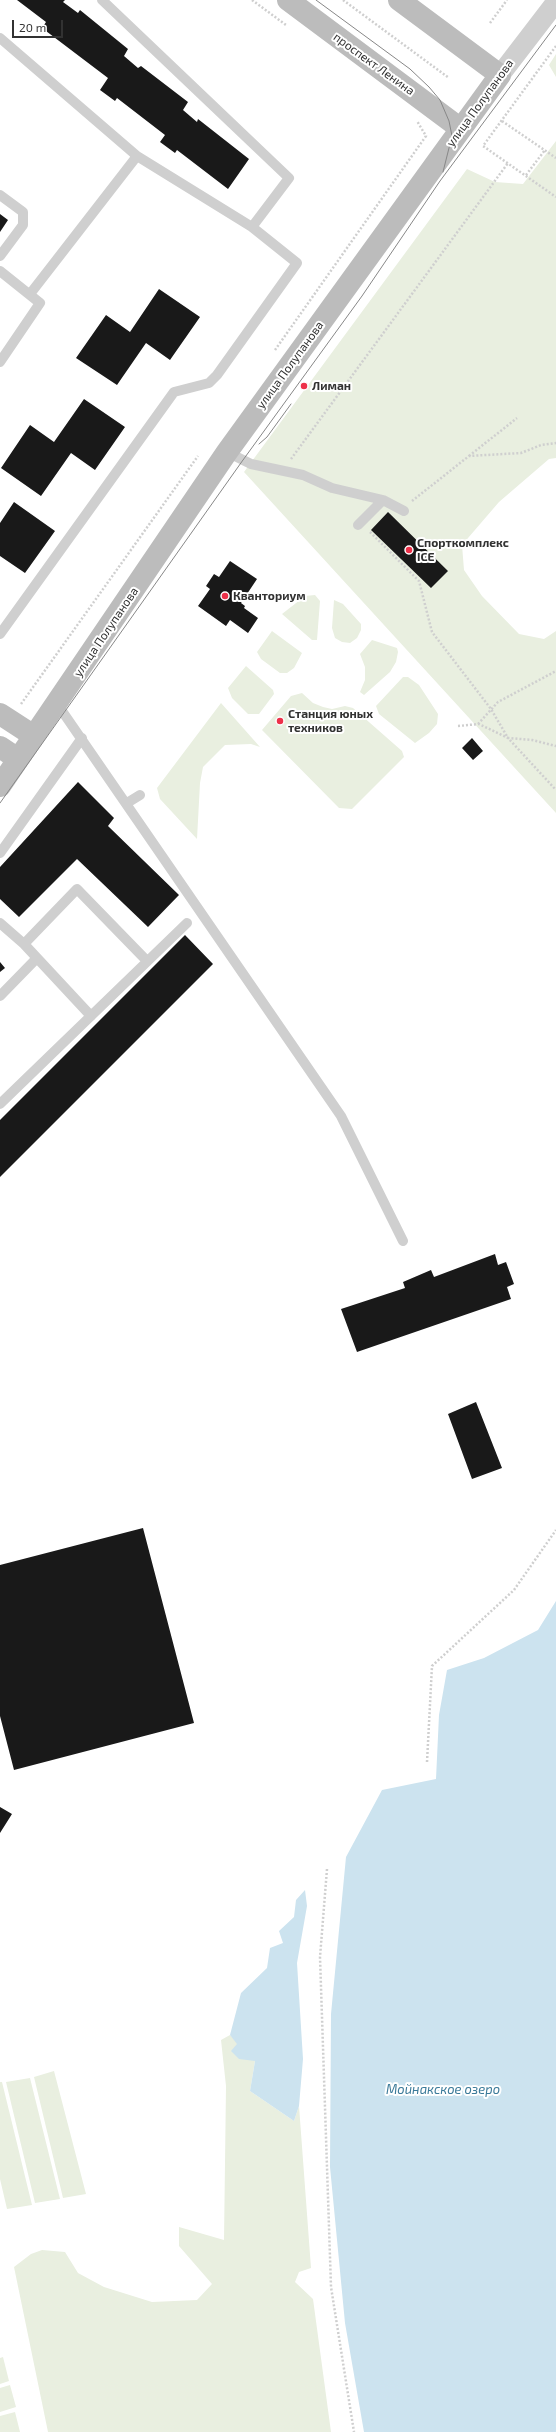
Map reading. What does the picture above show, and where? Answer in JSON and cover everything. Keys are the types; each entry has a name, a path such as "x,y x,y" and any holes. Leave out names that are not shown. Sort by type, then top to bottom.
{"street":[{"name":"проспект Ленина","path":"288,0 461,129"},
{"path":"399,0 500,75"},
{"name":"улица Полупанова","path":"18,759 227,452 500,75 556,2"},
{"path":"0,714 34,736"},
{"path":"0,747 18,759 0,786"}],"lane":[{"path":"102,0 288,178 252,227"},
{"path":"0,38 137,156 252,227 297,263 217,375 209,383 174,392 0,634"},
{"path":"30,294 137,156"},
{"path":"0,195 23,212 23,225 0,256"},
{"path":"0,271 40,302 0,362"},
{"path":"227,452 251,464 303,475 332,488 383,500 404,511"},
{"path":"359,524 383,500"},
{"path":"58,702 60,708 127,803 341,1116 403,1241"},
{"path":"0,854 82,738"},
{"path":"127,803 140,794"},
{"path":"24,944 77,889 147,961"},
{"path":"0,1104 187,922"},
{"path":"0,923 24,944 91,1016"},
{"path":"0,996 37,958"}],"path":[{"path":"343,0 449,78"},
{"path":"490,23 507,0"},
{"path":"556,46 483,146 556,197"},
{"path":"502,121 556,158"},
{"path":"526,176 545,150"},
{"path":"289,461 508,163"},
{"path":"383,500 411,501 517,418"},
{"path":"469,456 521,453 541,445 556,443"},
{"path":"359,524 419,581 432,632 491,709 508,738 556,790"},
{"path":"477,724 498,702 556,671"},
{"path":"458,726 477,724 508,738 532,740 556,746"},
{"path":"427,1762 432,1666 514,1590 556,1530"},
{"path":"327,1869 320,1957 331,2287 354,2432"}],"green space":[{"path":"556,54 556,77 549,65"},
{"path":"556,141 556,458 549,459 499,502 462,545 464,570 482,596 519,634 544,639 556,631 556,813 244,472 467,169 495,182 523,184"},
{"path":"315,595 320,601 317,640 312,640 282,614 305,596"},
{"path":"334,600 343,604 361,624 361,630 357,638 350,643 342,642 335,638 332,628"},
{"path":"272,631 302,653 294,668 287,673 280,673 261,659 257,652"},
{"path":"372,640 397,648 398,652 396,662 390,672 364,695 360,692 365,680 365,667 360,654"},
{"path":"246,666 273,690 274,694 259,714 248,714 232,698 228,688"},
{"path":"403,677 408,677 419,685 438,714 437,724 429,733 415,743 379,714 376,706"},
{"path":"302,693 313,703 323,707 332,709 345,706 353,708 402,751 404,757 352,809 339,808 262,730 291,696"},
{"path":"221,703 260,747 251,744 225,745 203,767 200,783 197,839 160,799 157,788"},
{"path":"230,2035 255,2061 250,2091 294,2121 299,2106 311,2268 299,2272 295,2282 313,2299 331,2432 48,2432 14,2267 31,2254 42,2250 65,2252 78,2273 104,2287 152,2302 197,2300 212,2284 179,2246 179,2227 224,2240 226,2086 221,2040"},
{"path":"54,2071 86,2194 63,2198 34,2077"},
{"path":"30,2078 60,2199 35,2203 6,2082"},
{"path":"0,2082 2,2082 32,2205 7,2209 0,2179"},
{"path":"3,2357 9,2381 0,2384 0,2358"},
{"path":"10,2385 16,2407 0,2412 0,2388"},
{"path":"15,2412 20,2432 0,2432 0,2416"}],"water":[{"name":"Мойнакское озеро","path":"556,1601 556,2432 364,2432 345,2323 330,2167 331,2014 346,1857 382,1790 436,1779 439,1715 447,1670 484,1658 538,1630"},
{"path":"305,1890 307,1906 297,1963 303,2059 299,2106 294,2121 250,2091 255,2061 239,2059 231,2051 237,2044 230,2035 241,1993 267,1968 270,1948 283,1943 279,1931 294,1917 296,1900"}],"building":[{"path":"17,0 65,0 63,2 78,13 80,10 128,49 124,56 138,68 141,66 188,102 183,110 197,122 198,119 249,159 228,189 177,150 175,153 160,142 165,135 117,98 115,101 100,90 108,78 42,28 46,22"},
{"path":"0,214 8,220 0,232"},
{"path":"159,289 200,317 170,360 146,343 117,385 76,358 106,315 130,332"},
{"path":"84,399 125,427 95,470 71,453 41,496 1,468 30,425 54,442"},
{"path":"14,502 55,531 25,573 0,556 0,523"},
{"name":"Спорткомплекс ICE","path":"388,512 448,571 431,588 371,530"},
{"name":"Кванториум","path":"230,561 257,579 241,603 245,606 244,608 258,618 248,633 230,620 226,626 198,606 210,589 206,586 214,574 219,577"},
{"path":"472,738 483,751 473,760 462,748"},
{"path":"78,782 114,818 108,826 179,895 148,927 77,859 19,917 0,899 0,867"},
{"path":"185,935 213,964 0,1177 0,1120"},
{"path":"0,962 5,968 0,972"},
{"path":"495,1254 498,1265 506,1262 514,1284 507,1287 511,1299 357,1352 341,1309 405,1288 403,1282 431,1270 434,1277"},
{"path":"476,1402 502,1468 472,1479 448,1414"},
{"path":"143,1528 194,1723 14,1770 0,1716 0,1565"},
{"path":"0,1807 12,1814 0,1833"}],"tram line":[{"path":"316,0 410,69 440,100 449,121 452,136 443,172"},
{"path":"0,803 243,460 362,296 440,181 556,25"},
{"path":"259,444 267,437 291,404"}],"place":[{"name":"Лиман","path":"304,386"},
{"name":"Спорткомплекс ICE","path":"409,550"},
{"name":"Кванториум","path":"225,596"},
{"name":"Станция юных техников","path":"280,721"}]}
